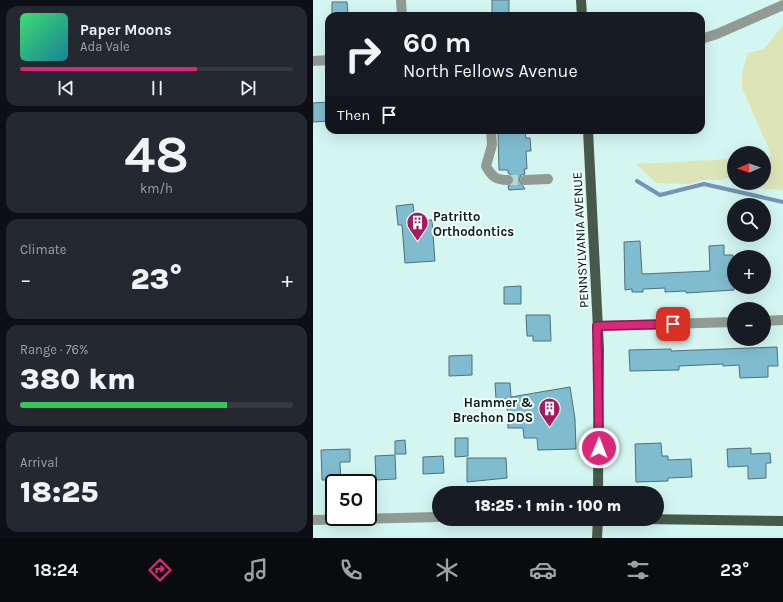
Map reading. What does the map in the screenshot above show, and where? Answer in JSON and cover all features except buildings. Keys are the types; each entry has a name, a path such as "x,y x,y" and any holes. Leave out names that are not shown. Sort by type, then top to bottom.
{"main road":[{"path":"581,0 582,12"},
{"name":"PENNSYLVANIA AVENUE","path":"588,134 600,416 598,486"},
{"path":"664,519 783,521"},
{"path":"597,538 598,526"}],"street":[{"path":"401,0 401,12"},
{"path":"705,38 783,5"},
{"path":"313,61 325,60"},
{"path":"491,134 492,145 486,166 490,174 497,180 508,180"},
{"path":"525,180 548,179"},
{"path":"771,321 783,320"},
{"path":"597,326 727,322"},
{"path":"313,520 432,518"}],"green space":[{"path":"783,25 783,190 771,189 771,146 768,146 742,88 742,73 748,53 764,49"},
{"path":"727,159 727,178 722,180 704,180 689,184 656,183 636,164"}],"waterway":[{"path":"637,181 660,195 704,184 783,202"}],"tunnel":[{"path":"508,180 525,180"}],"place":[{"name":"Patritto Orthodontics","path":"418,242"},
{"name":"Hammer & Brechon DDS","path":"549,428"}],"route":[{"path":"599,448 599,349 597,326 673,324"}]}
